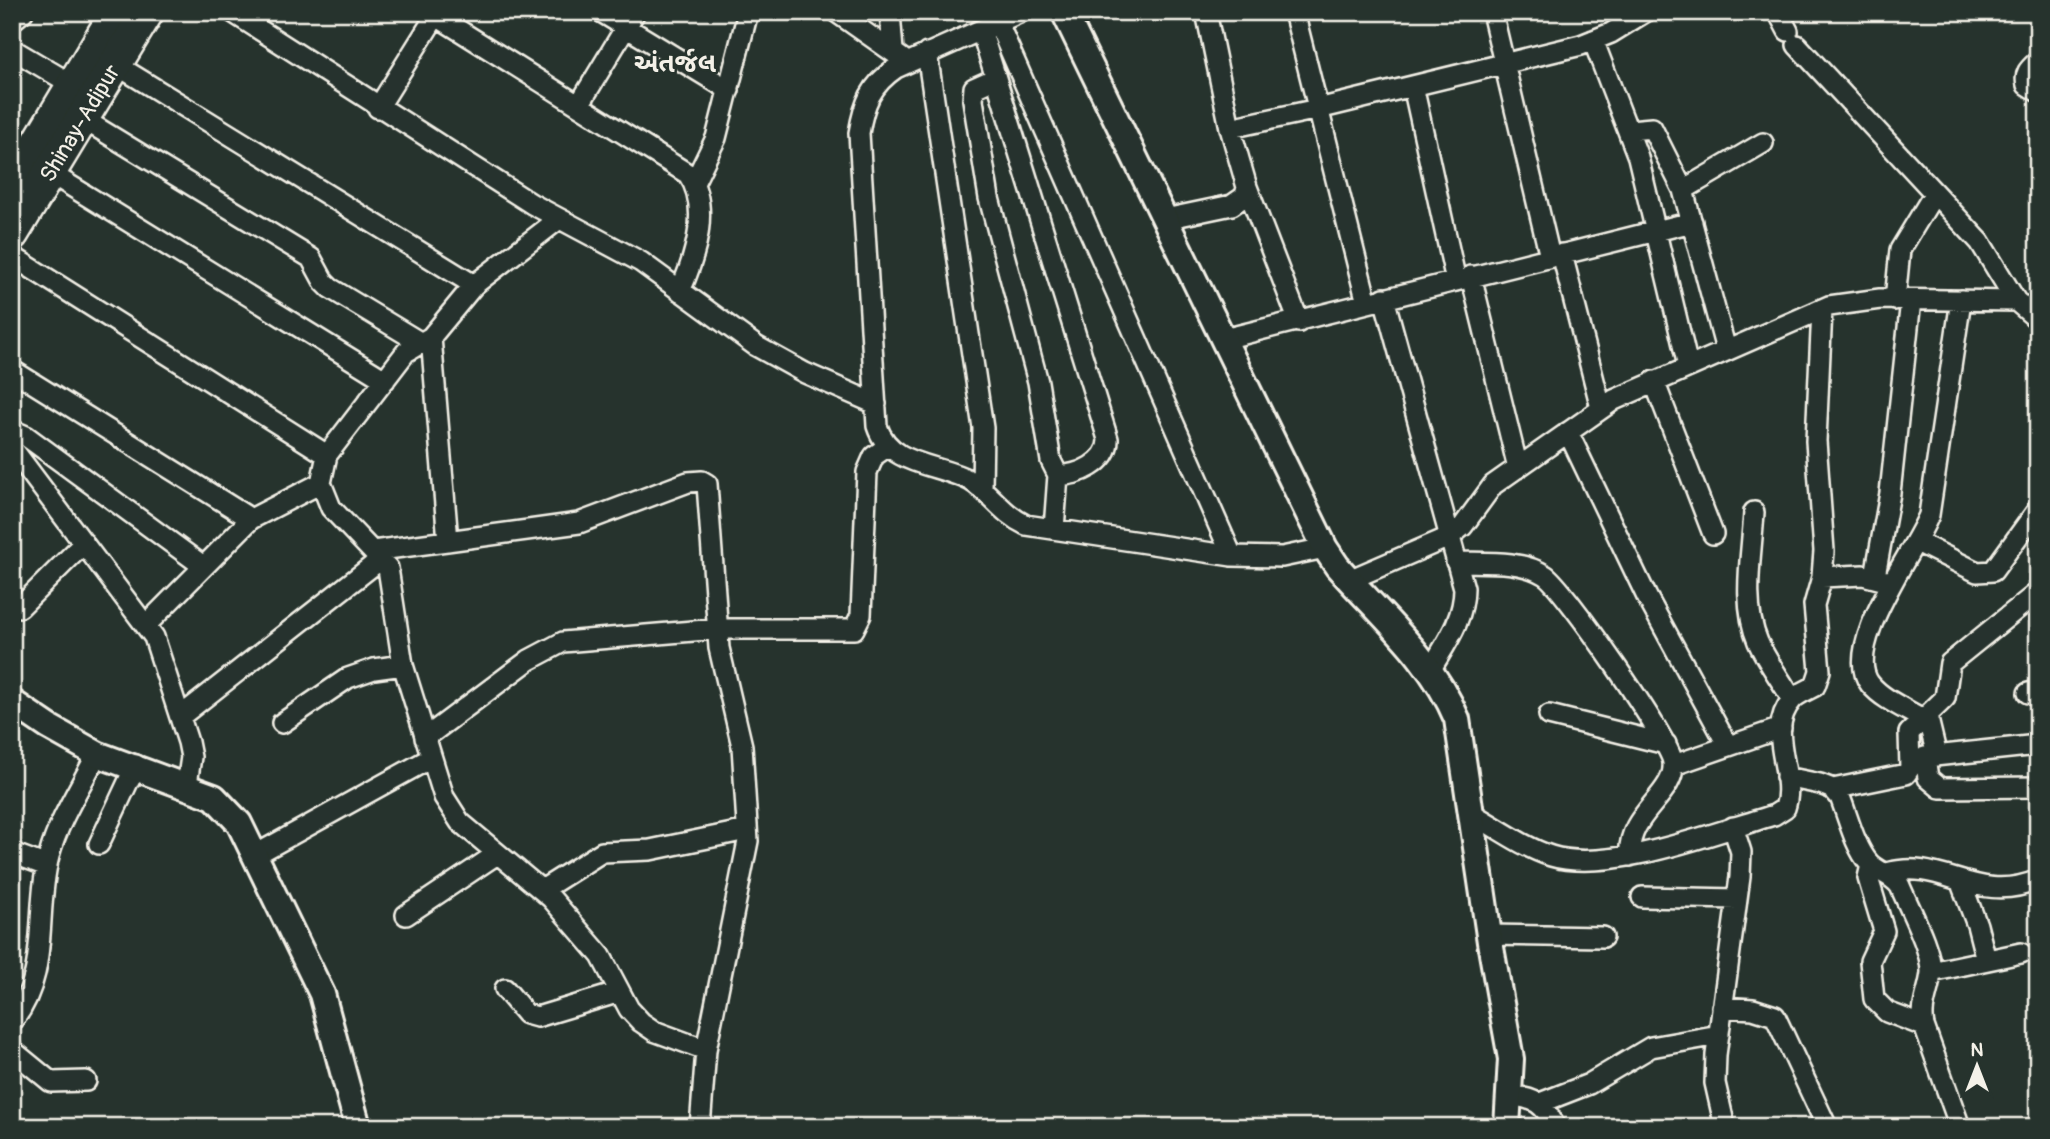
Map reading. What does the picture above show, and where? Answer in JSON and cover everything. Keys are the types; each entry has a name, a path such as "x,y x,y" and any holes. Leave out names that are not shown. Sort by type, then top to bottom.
{"main road":[{"name":"Shinay-Adipur","path":"12,187 117,12"},
{"name":"Shinay-Adipur","path":"12,234 146,12"}],"street":[{"path":"12,21 23,12"},
{"path":"232,12 378,108 559,219 641,262 781,361 876,404"},
{"path":"601,12 631,20 729,90"},
{"path":"680,291 697,251 694,183 716,138 748,12"},
{"path":"836,12 900,57"},
{"path":"890,12 900,57"},
{"path":"1021,12 987,23 927,53 900,57 869,93 859,133 877,426 887,447 907,459 948,472 982,489 1010,518 1026,525 1232,556 1282,557 1325,548"},
{"path":"1206,12 1230,128 1247,187 1299,322"},
{"path":"1294,12 1318,109 1464,589 1464,607 1431,669"},
{"path":"1492,12 1556,255 1601,408"},
{"path":"1230,128 1505,64 1593,40 1620,28 1645,12"},
{"path":"1779,12 1793,38 1980,242 2016,301 2038,320"},
{"path":"378,108 435,13 678,166 694,183"},
{"path":"1067,13 1325,548 1349,580 1431,669 1446,692 1457,719 1489,935 1511,1059 1507,1127"},
{"path":"579,105 631,20"},
{"path":"987,23 994,79 1050,245 1108,439 1107,451 1102,457 1075,474 1058,475"},
{"path":"987,23 1232,556"},
{"path":"1593,40 1630,130 1688,366"},
{"path":"12,48 73,85"},
{"path":"927,53 983,428 982,489"},
{"path":"2038,61 2027,70 2025,79 2027,85 2038,92"},
{"path":"115,64 474,285"},
{"path":"994,79 974,88 973,100 989,198 1038,382 1051,461 1058,475 1054,529"},
{"path":"1413,86 1518,468"},
{"path":"83,119 311,258 330,288 426,340"},
{"path":"1630,130 1652,128 1683,190 1726,350"},
{"path":"1683,190 1763,143"},
{"path":"50,173 385,380"},
{"path":"1165,219 1232,205 1245,196 1247,187"},
{"path":"1934,194 1900,250 1903,300 1890,493 1882,580 1865,670 1868,682 1876,690 1923,718 1933,731 1924,757 1928,778 1940,788 2038,787"},
{"path":"559,219 474,285 426,340 407,352 327,455 321,483 331,508 388,568 393,583 403,665 444,797 460,821 542,890 601,956 620,992 641,1022 654,1031 706,1050"},
{"path":"1224,339 1692,222"},
{"path":"12,256 327,455"},
{"path":"1349,580 1449,537 1462,526 1493,485 1601,408 1654,381 1822,309 1855,300 2016,301"},
{"path":"1822,578 1882,580 1917,542 1929,516 1961,300"},
{"path":"1471,813 1553,857 1597,859 1630,856 1774,816 1785,808 1789,797 1780,748 1781,728 1792,699 1819,680 1814,605 1822,578 1824,551 1816,441 1822,309"},
{"path":"426,340 449,541"},
{"path":"12,370 251,519"},
{"path":"1654,381 1713,534"},
{"path":"12,430 26,436 203,566"},
{"path":"1568,432 1647,597 1728,746"},
{"path":"425,738 528,660 563,642 717,629 854,629 861,615 867,472 874,456 887,447"},
{"path":"12,449 146,625 161,654 181,716 191,757 187,785"},
{"path":"181,716 377,555 449,541 579,523 688,482 702,481 709,490 717,629 722,663 742,746 747,830 743,878 706,1050 700,1127"},
{"path":"146,625 251,519 321,483"},
{"path":"1917,542 1977,572 1993,571 2038,509"},
{"path":"1754,512 1749,585 1752,623 1759,642 1792,699"},
{"path":"20,607 84,543"},
{"path":"1456,562 1523,566 1549,577 1640,700 1666,744 1674,765 1667,784 1629,836 1630,856"},
{"path":"1924,757 1907,739 1913,727 1938,708 1945,698 1948,689 1947,671 1956,655 2038,592"},
{"path":"282,723 348,678 374,669 403,665"},
{"path":"12,702 97,754 136,765 214,797 239,823 257,854 322,994 358,1127"},
{"path":"1549,715 1666,744"},
{"path":"1674,765 1781,728"},
{"path":"1786,777 1833,789 1899,778 1924,757 2038,745"},
{"path":"16,1009 35,982 47,866 57,835 97,754"},
{"path":"257,854 431,758"},
{"path":"99,844 136,765"},
{"path":"1833,789 1879,869 1900,886 1929,958 1931,972 1921,1013 1960,1127"},
{"path":"1717,1125 1715,1083 1719,1035 1741,852 1733,827"},
{"path":"542,890 603,852 650,850 747,830"},
{"path":"12,853 47,866"},
{"path":"406,915 497,854"},
{"path":"1879,869 1917,867 1961,883 2011,887 2038,880"},
{"path":"1879,869 1870,888 1884,931 1870,961 1874,999 1887,1012 1924,1026"},
{"path":"1961,883 1978,925 1986,960"},
{"path":"1642,897 1737,899"},
{"path":"1489,935 1603,937"},
{"path":"1931,972 2021,953"},
{"path":"505,989 526,1014 537,1017 620,992"},
{"path":"1722,1007 1753,1009 1775,1016 1827,1127"},
{"path":"1540,1103 1589,1084 1651,1047 1719,1035"},
{"path":"12,1050 51,1082 86,1081"},
{"path":"1510,1096 1528,1097 1540,1103 1555,1127"}],"district":[{"name":"અંતર્જલ","path":"675,64"}]}
